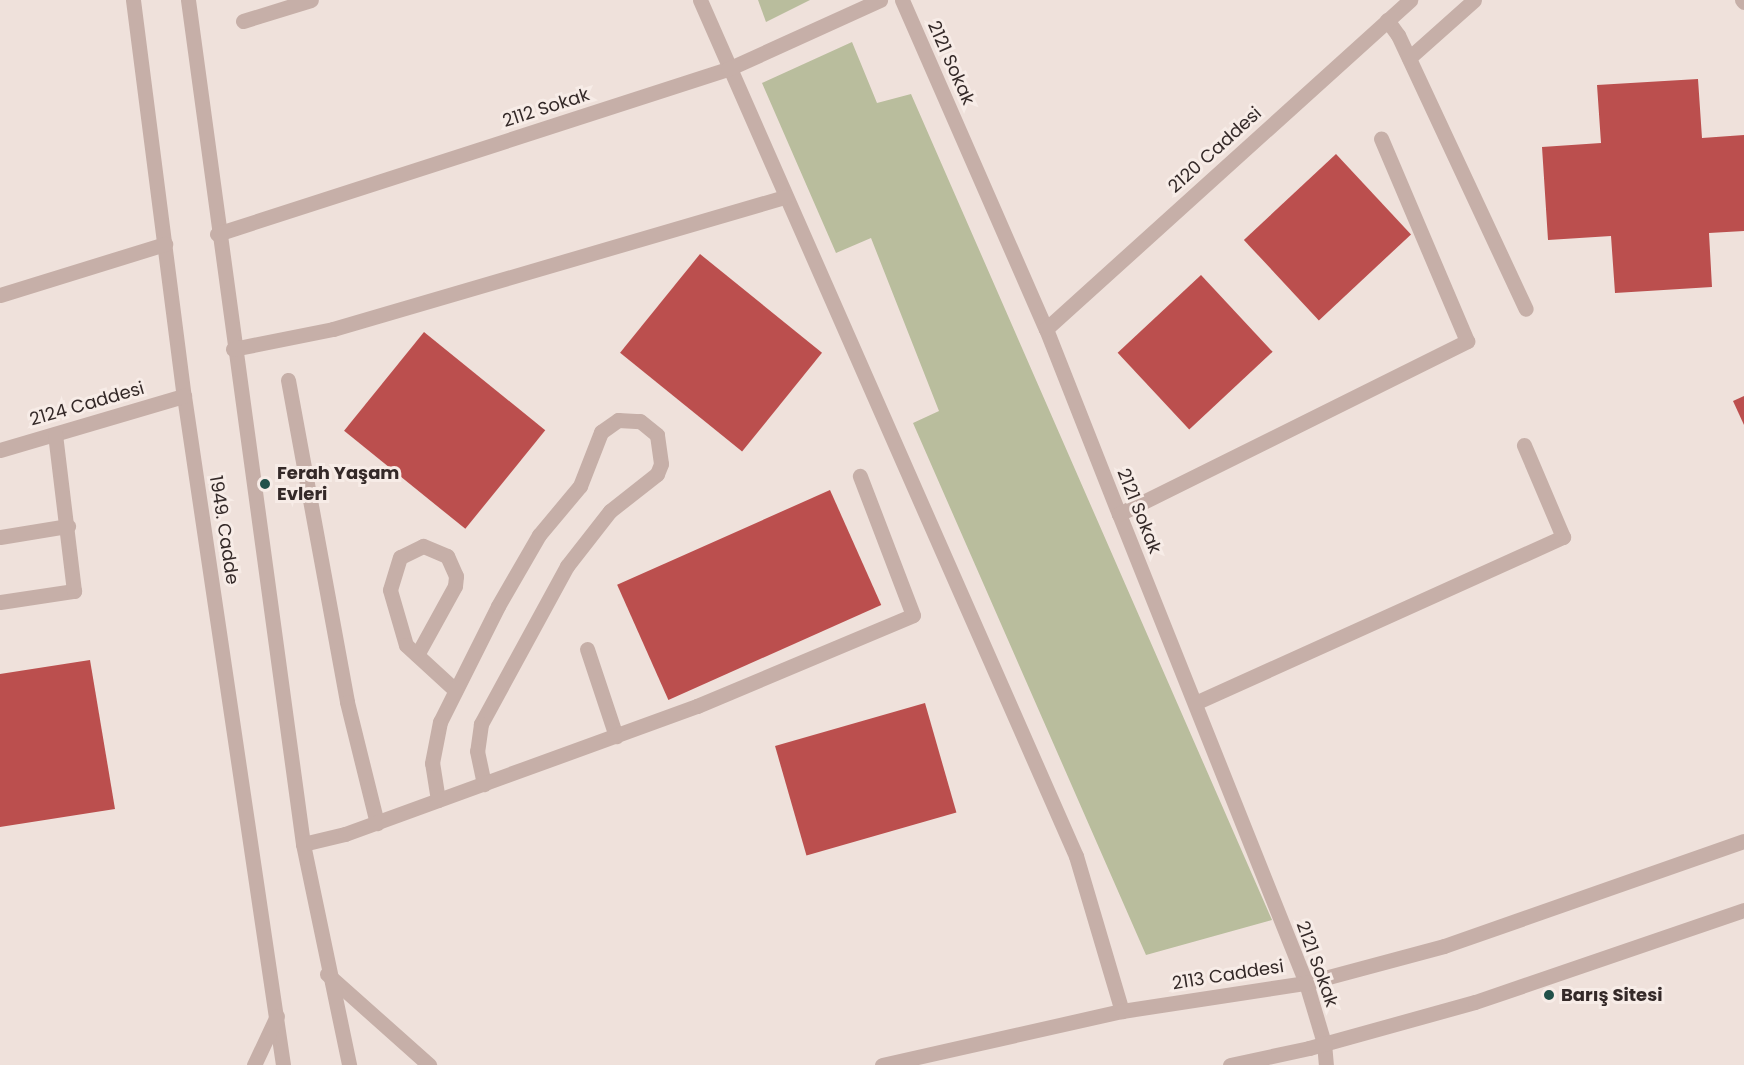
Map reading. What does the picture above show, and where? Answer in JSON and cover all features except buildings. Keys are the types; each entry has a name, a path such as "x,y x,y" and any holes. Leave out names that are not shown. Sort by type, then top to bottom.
{"street":[{"name":"1949. Cadde","path":"133,0 184,396 283,1065"},
{"name":"1949. Cadde","path":"188,0 232,349 303,844 327,974 349,1065"},
{"path":"243,21 311,0"},
{"path":"700,0 784,197 1076,856 1122,1011"},
{"name":"2112 Sokak","path":"218,234 728,69 880,0"},
{"name":"2121 Sokak","path":"902,0 1046,329 1195,703 1306,983 1324,1043 1326,1065"},
{"name":"2120 Caddesi","path":"1046,329 1410,0"},
{"path":"1409,58 1474,0"},
{"path":"1387,20 1409,58 1526,309"},
{"path":"1119,514 1467,341 1381,138"},
{"path":"232,349 333,329 784,197"},
{"path":"0,295 165,244"},
{"path":"288,380 347,702 377,823"},
{"name":"2124 Caddesi","path":"0,450 184,396"},
{"path":"438,801 432,763 434,742 455,690 517,569 589,471 601,432 618,420 629,419 649,427 661,444 657,474 610,511 577,550 487,711 478,744 484,784"},
{"path":"0,602 74,591 68,526 55,434"},
{"path":"1195,703 1563,537 1524,445"},
{"path":"303,844 377,823 697,706 913,615 860,476"},
{"path":"0,537 68,526"},
{"path":"417,655 455,586 456,576 447,556 423,546 400,556 390,590 406,645 455,690"},
{"path":"587,649 616,736"},
{"name":"2113 Caddesi","path":"882,1065 1122,1011 1306,983 1444,946 1744,841"},
{"path":"1230,1065 1324,1043 1475,1002 1744,910"},
{"path":"327,974 429,1065"},
{"path":"254,1065 277,1016"}],"green space":[{"path":"758,0 810,0 766,22"},
{"path":"852,42 877,103 911,94 1272,920 1146,955 913,423 939,411 871,238 836,253 762,83"}],"place":[{"name":"Ferah Yaşam Evleri","path":"265,484"},
{"name":"Barış Sitesi","path":"1549,995"}]}
